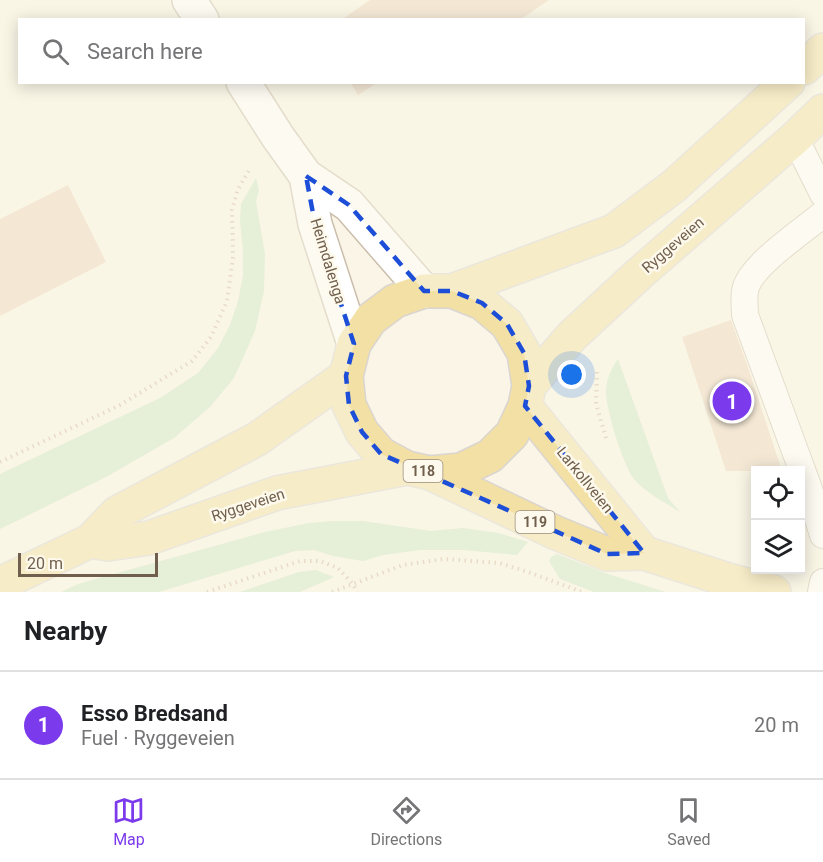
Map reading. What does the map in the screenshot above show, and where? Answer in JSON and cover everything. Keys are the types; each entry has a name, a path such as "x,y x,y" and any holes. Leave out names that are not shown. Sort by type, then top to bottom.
{"main road":[{"path":"805,67 823,50"},
{"name":"118","path":"527,396 512,434 490,456 461,470 419,470 381,454 362,432 349,405 346,376 354,344 371,319 395,301 438,291 614,231 674,186 786,84"},
{"name":"Ryggeveien","path":"527,396 571,337 823,111"},
{"path":"438,291 482,303 507,324 524,353 527,396"},
{"name":"Ryggeveien","path":"0,584 90,542 117,513 257,439 346,376"},
{"name":"Larkollveien","path":"527,396 644,554"},
{"name":"Ryggeveien","path":"90,542 108,544 149,538 277,493 419,470"},
{"name":"119","path":"419,470 607,554 644,554 774,592"}],"street":[{"path":"189,0 201,18"},
{"name":"Heimdalenga","path":"244,84 306,176 349,205 438,291"},
{"name":"Heimdalenga","path":"306,176 315,224 354,344"}],"lane":[{"path":"795,138 823,194"},
{"path":"823,214 767,259 752,275 746,286 744,299 745,315 804,476 823,535"},
{"path":"821,592 823,582"}],"path":[{"path":"0,462 120,405 192,361 211,337 227,301 233,257 232,210 238,189 258,156 278,136"},
{"path":"597,370 596,404 609,449"},
{"path":"332,592 403,565 444,559 499,563 582,592"},
{"path":"207,592 300,561 320,561 338,568 353,584 357,592"}],"highlighted area":[{"path":"306,176 349,205 424,291 452,291 482,303 507,324 524,353 529,386 525,406 644,553 607,554 381,454 362,432 349,405 346,376 354,344 315,224"}],"green space":[{"path":"256,178 259,190 256,202 265,254 264,291 255,331 234,378 210,407 174,438 106,477 0,529 0,474 160,398 198,373 218,348 230,325 238,301 243,276 241,204"},
{"path":"618,359 668,498 680,512 644,489 634,479 625,462 606,398 608,378"},
{"path":"363,521 431,531 463,528 498,533 528,542 517,555 463,550 420,550 383,555 363,561 314,550 295,551 159,592 61,592 78,584 265,532 309,523"},
{"path":"557,554 608,574 666,592 594,592 560,579 549,561"},
{"path":"316,570 334,577 300,592 240,592 299,572"}],"building":[{"path":"370,0 549,0 523,18 344,18"},
{"path":"351,84 375,84 358,95"},
{"path":"68,185 106,262 0,316 0,219"},
{"path":"731,320 780,466 751,466 751,471 726,471 682,337"}],"place":[{"name":"Esso Bredsand","path":"732,401"}]}
